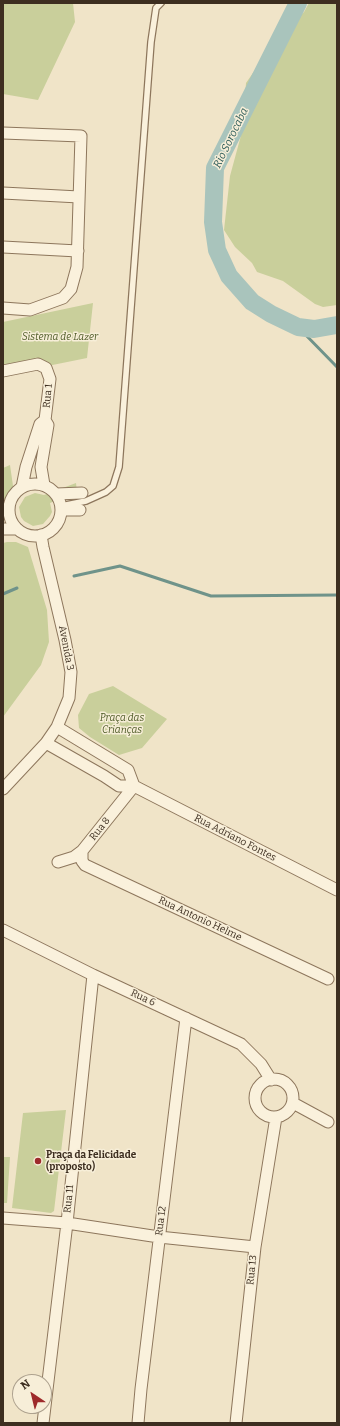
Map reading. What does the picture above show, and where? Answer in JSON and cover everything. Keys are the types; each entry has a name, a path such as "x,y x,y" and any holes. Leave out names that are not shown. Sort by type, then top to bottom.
{"street":[{"path":"3,133 81,136 77,267 71,289 63,298 30,310 3,308"},
{"path":"3,193 79,198"},
{"path":"3,247 78,251"},
{"name":"Rua 1","path":"3,371 38,364 46,368 50,379 45,420"},
{"path":"22,487 26,467 40,424 45,420 48,425 41,467 44,485"},
{"path":"29,484 37,484 44,485 56,494 61,508 60,519 56,526 49,532 32,536 24,534 17,529 12,522 6,506 16,492 22,487 29,484"},
{"path":"56,494 82,493"},
{"path":"61,508 80,510"},
{"path":"3,529 17,529"},
{"name":"Avenida 3","path":"3,788 46,743 57,727 69,698 71,672 41,535"},
{"path":"57,727 128,770 134,786"},
{"name":"Rua Adriano Fontes","path":"46,743 119,786 134,786 337,890"},
{"path":"104,776 108,767 113,762"},
{"name":"Rua 8","path":"58,862 74,857 82,851 134,786"},
{"name":"Rua Antonio Helme","path":"82,851 82,861 85,864 328,979"},
{"name":"Rua 6","path":"3,930 93,975 241,1044 261,1064 271,1080"},
{"name":"Rua 11","path":"43,1423 67,1223 93,975"},
{"name":"Rua 12","path":"138,1423 186,1018"},
{"path":"271,1080 281,1080 290,1087 293,1093 293,1103 285,1114 276,1117 266,1116 261,1112 255,1100 256,1094 263,1083 271,1080"},
{"path":"293,1103 328,1122"},
{"name":"Rua 13","path":"236,1423 255,1247 276,1117"},
{"path":"3,1218 67,1223 159,1237 255,1247"}],"lane":[{"path":"61,508 86,501 106,492 113,486 119,467 151,42 156,8 161,3"}],"green space":[{"path":"3,3 73,3 75,22 38,100 3,94"},
{"path":"309,3 337,3 337,305 323,307 315,304 283,281 257,272 252,263 235,247 224,230 230,176 243,128 246,83 277,38 304,12"},
{"name":"Sistema de Lazer","path":"93,303 87,358 3,375 3,322"},
{"path":"10,465 14,493 3,501 3,468"},
{"path":"76,483 77,492 50,503 52,512 43,524 33,526 24,521 21,517 19,507 25,497 35,493 44,495"},
{"path":"16,542 28,547 47,610 49,642 41,665 3,717 3,543"},
{"name":"Praça das Crianças","path":"113,686 167,719 142,748 119,755 90,737 79,728 78,715 89,694"},
{"name":"Praça da Felicidade (proposto)","path":"66,1110 54,1211 51,1213 12,1208 23,1113"},
{"path":"3,1157 10,1157 7,1203 3,1203"}],"waterway":[{"name":"Rio Sorocaba","path":"298,3 215,168 213,222 217,250 229,276 252,302 271,314 298,327 314,329 337,325"},
{"path":"298,327 337,367"},
{"path":"74,576 120,566 211,596 337,595"},
{"path":"3,594 17,588"}],"place":[{"name":"Praça da Felicidade (proposto)","path":"38,1161"}]}
